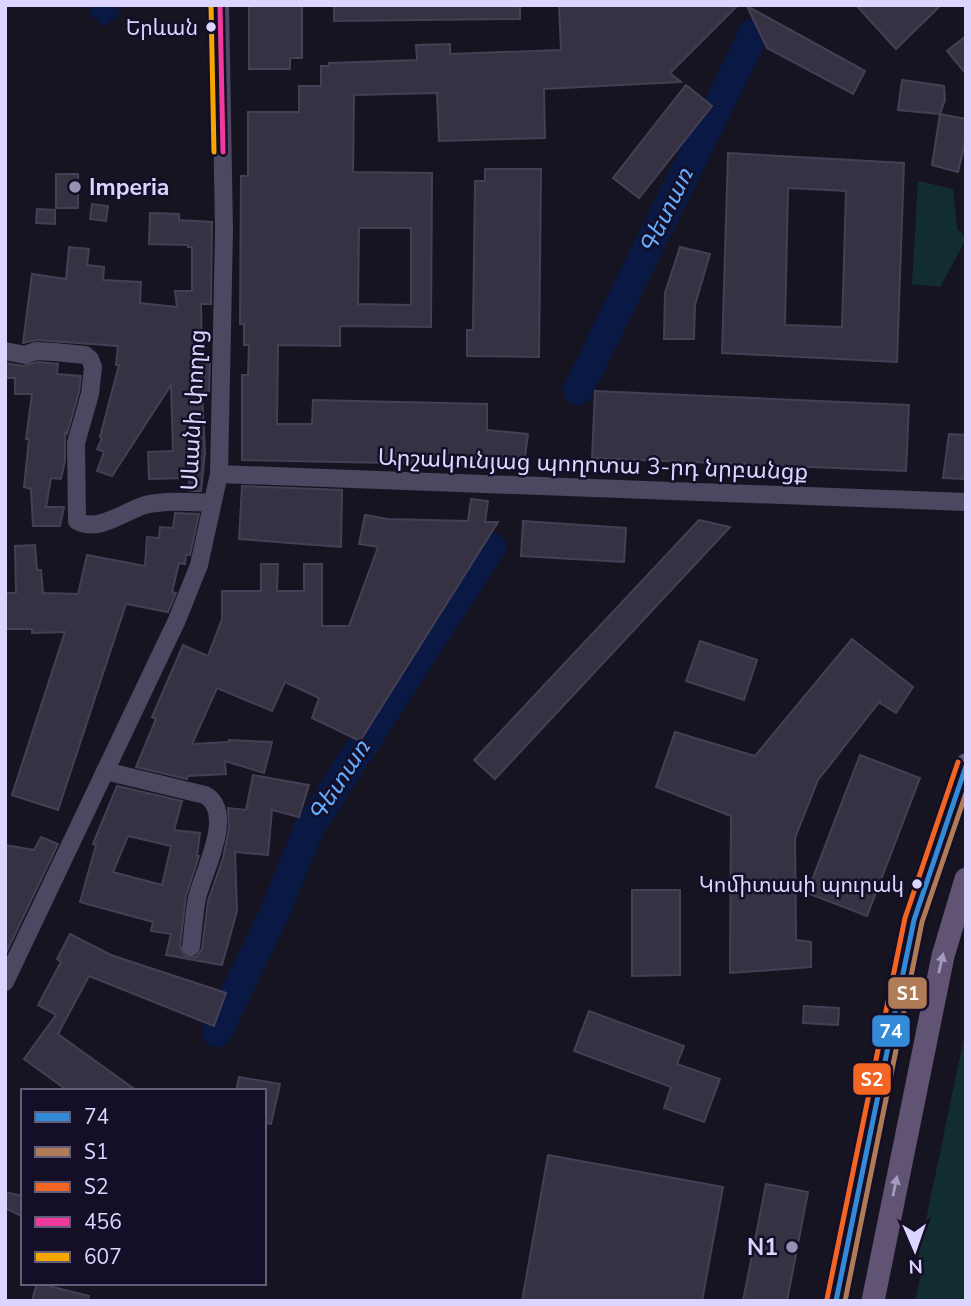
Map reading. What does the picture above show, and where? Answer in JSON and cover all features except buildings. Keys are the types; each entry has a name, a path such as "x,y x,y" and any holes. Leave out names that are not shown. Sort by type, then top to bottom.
{"main road":[{"path":"836,1301 914,920 966,765"},
{"path":"873,1301 943,956 966,879"}],"street":[{"name":"Սևանի փողոց","path":"5,982 177,620 199,565 219,474 224,230 220,5"},
{"path":"5,351 26,355 36,351 85,355 93,366 90,394 76,443 77,521 83,525 95,524 144,506 167,501 212,503"},
{"name":"Արշակունյաց պողոտա 3-րդ նրբանցք","path":"219,474 966,502"},
{"path":"105,771 205,795 212,799 216,807 219,826 197,898 191,947"}],"green space":[{"path":"918,181 953,189 957,228 966,239 940,287 912,284"},
{"path":"966,1028 966,1301 915,1301 923,1265 917,1263"}],"water":[{"path":"87,5 116,5 120,13 115,19 111,18 108,25 103,26 98,19 89,17 91,10"}],"waterway":[{"name":"Գետառ","path":"578,390 754,33"},
{"name":"Գետառ","path":"217,1032 274,914 309,828 491,547"}],"transit line":[{"name":"607","path":"211,5 214,152"},
{"name":"456","path":"220,5 223,152"},
{"name":"Տ2","path":"827,1299 905,918 958,762"},
{"name":"74","path":"836,1301 914,920 966,766"},
{"name":"Տ1","path":"845,1301 922,922 966,793"}],"place":[{"name":"Երևան","path":"211,27"},
{"name":"Imperia","path":"75,187"},
{"name":"Կոմիտասի պուրակ","path":"917,884"},
{"name":"N1","path":"792,1247"}]}
